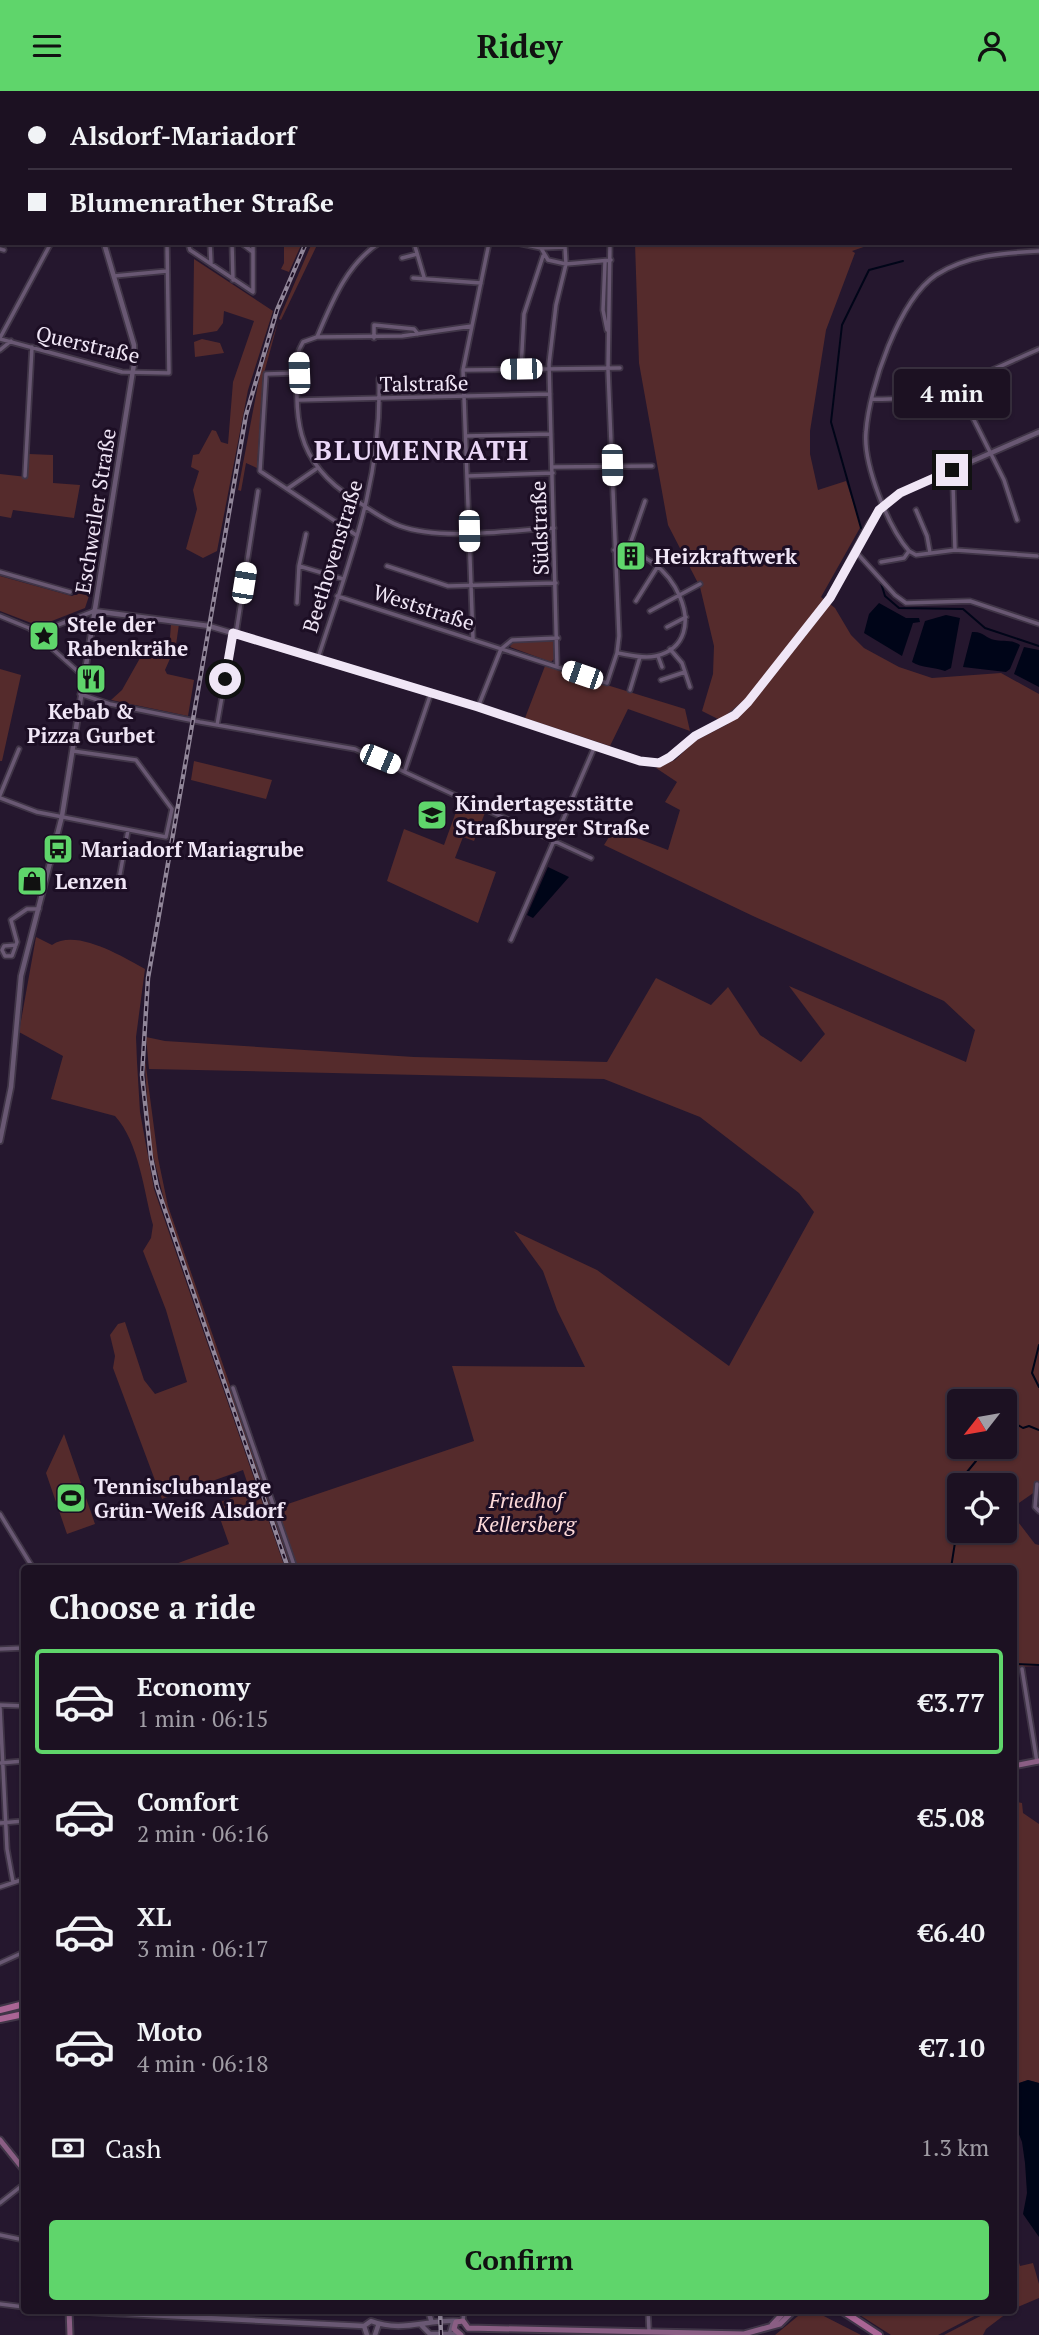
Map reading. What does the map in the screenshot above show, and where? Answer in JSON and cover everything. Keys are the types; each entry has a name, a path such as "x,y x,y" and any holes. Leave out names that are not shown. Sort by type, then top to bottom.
{"main road":[{"path":"1017,1765 1038,1762"},
{"path":"0,2010 21,2005"},
{"path":"0,2019 21,2015"},
{"path":"0,2140 21,2166"},
{"path":"67,2314 70,2335"},
{"path":"766,2329 782,2314"},
{"path":"468,2328 460,2335 454,2325 459,2321 468,2328 744,2334 780,2324 790,2314"},
{"path":"847,2314 879,2335"}],"street":[{"path":"0,338 50,245"},
{"name":"Eschweiler Straße","path":"0,1141 11,1087 21,976 62,816 133,374 134,345 105,245"},
{"path":"114,276 167,271 167,245"},
{"path":"189,245 190,250 253,292 253,245"},
{"path":"210,245 211,264"},
{"path":"232,245 233,280"},
{"path":"244,245 253,252"},
{"path":"317,337 337,291 364,254 376,245"},
{"path":"415,245 424,277"},
{"path":"473,639 463,370 489,245"},
{"path":"527,245 541,248 565,247 566,264"},
{"path":"610,245 608,369 617,653 640,657 658,656 670,649 684,629 686,617 679,595 659,566 643,555 628,550 614,550"},
{"path":"521,369 524,314 543,256 541,248"},
{"path":"1037,556 955,550 916,555 909,551 883,506 865,434 872,399 905,307 935,276 980,257 1039,251"},
{"path":"402,258 417,254"},
{"path":"543,256 566,264 611,260"},
{"path":"604,261 603,310 608,332"},
{"name":"Südstraße","path":"557,666 550,369 556,305 566,264"},
{"name":"Querstraße","path":"0,338 133,374 169,373 167,271"},
{"path":"413,278 481,283"},
{"path":"374,338 374,325 414,329 418,334"},
{"path":"472,326 374,338 317,337 303,342 299,349 299,400 303,444 316,469 335,487 385,519 416,530 554,528"},
{"path":"0,350 11,341"},
{"path":"25,476 32,347"},
{"path":"872,399 922,396 1039,349"},
{"path":"463,370 620,368"},
{"path":"299,373 266,374 260,471 356,535"},
{"name":"Beethovenstraße","path":"318,658 367,507 376,461 379,379"},
{"path":"956,384 1011,496 1017,520"},
{"name":"Talstraße","path":"299,400 550,394"},
{"path":"29,628 51,629 94,611 174,619 234,633 478,707 640,761 659,763 703,731 735,715 830,598 869,524 883,506 913,487 1039,432"},
{"path":"466,436 551,433"},
{"path":"553,467 652,466"},
{"path":"287,489 316,469"},
{"path":"468,476 553,473"},
{"path":"953,485 955,550"},
{"path":"216,725 258,491"},
{"path":"628,550 645,501"},
{"path":"916,510 927,536 930,553"},
{"path":"297,603 299,566 306,534"},
{"path":"881,562 904,558 909,551"},
{"path":"856,552 895,595 906,603 970,601 1039,624"},
{"path":"299,566 343,579"},
{"path":"387,566 444,585 556,583"},
{"path":"636,601 659,566"},
{"path":"0,572 70,592"},
{"path":"650,611 700,584"},
{"name":"Weststraße","path":"337,596 607,683 617,653"},
{"path":"0,616 29,628 83,676"},
{"path":"667,627 686,617"},
{"path":"478,707 501,649 512,641 558,638"},
{"path":"670,649 685,672 690,687"},
{"path":"658,656 662,667"},
{"path":"631,690 640,657"},
{"path":"661,680 685,672"},
{"path":"405,770 431,693"},
{"path":"80,694 110,704 355,749 591,858"},
{"path":"511,940 595,746"},
{"path":"19,749 0,797 62,816 166,837 172,809 136,760 73,751"},
{"path":"118,885 128,830"},
{"path":"16,945 11,920 27,909 39,909"},
{"path":"233,1388 294,1565"},
{"path":"1037,1484 1035,1507 1039,1511"},
{"path":"0,1514 31,1565"},
{"path":"0,1527 7,1523"},
{"path":"0,1649 21,1648"},
{"path":"1022,1669 1038,1762"},
{"path":"13,1882 3,1822 0,1707 21,1705"},
{"path":"1,1763 21,1761"},
{"path":"3,1822 21,1821"},
{"path":"0,1887 21,1880"},
{"path":"0,1963 21,1953"},
{"path":"0,2203 21,2186"},
{"path":"0,2235 21,2239"},
{"path":"0,2304 21,2307"},
{"path":"105,2314 364,2326 371,2321 378,2326 422,2326 431,2320 459,2321"},
{"path":"429,2314 431,2320"},
{"path":"449,2335 450,2325 459,2321 462,2314"},
{"path":"648,2314 649,2331"},
{"path":"364,2326 367,2335"},
{"path":"376,2335 378,2326"},
{"path":"422,2326 427,2334 460,2335"}],"green space":[{"path":"284,245 301,245 289,272 281,269 284,263"},
{"path":"311,245 317,245 281,320 279,319"},
{"name":"Friedhof Kellersberg","path":"635,245 869,245 852,251 855,253 826,330 810,431 810,454 818,490 846,481 861,526 821,597 835,608 851,635 864,648 899,667 932,678 1001,673 1039,694 1039,1489 1017,1504 1017,1473 947,1473 947,1543 1017,1543 1017,1520 1035,1544 1039,1545 1039,1666 1017,1667 1017,1565 290,1565 167,1212 150,1143 144,1052 158,1158 168,1206 273,1509 474,1441 452,1366 585,1367 557,1310 543,1271 514,1231 597,1270 729,1366 814,1212 799,1193 700,1117 604,1079 149,1069 146,1037 165,1041 414,1057 607,1062 656,978 711,1005 728,987 760,1035 801,1062 825,1034 789,986 966,1062 975,1030 944,1001 753,916 604,845 619,821 634,837 668,850 680,810 665,802 677,782 656,768 675,760 695,741 728,724 702,711 713,674 714,646 700,587 668,525 639,363"},
{"path":"194,259 273,311 248,390 217,551 203,558 186,549 197,509 193,490 199,471 191,467 193,455 199,454 212,430 216,431 221,442 228,444 233,382 254,321 224,311 223,323 217,331 193,335"},
{"path":"278,322 263,377 257,468 246,463 241,491 238,490 260,374"},
{"path":"202,339 220,343 224,353 195,357 194,342"},
{"path":"29,454 53,455 53,483 80,485 74,518 13,510 11,518 0,516 0,474 27,477"},
{"path":"0,576 72,596 79,593 89,596 85,608 39,626 0,611"},
{"path":"171,624 179,624 176,645 165,670 167,674 194,680 188,716 111,700 122,690 144,651 158,652 170,637"},
{"path":"554,641 555,658 551,662 510,647 513,642"},
{"path":"545,666 685,709 690,731 628,709 610,746 525,718"},
{"path":"0,669 21,675 2,761 0,761"},
{"path":"194,761 272,780 266,799 191,780"},
{"path":"461,798 486,810 474,841 463,837 455,858 496,872 478,923 387,881 404,829 444,845"},
{"path":"36,937 52,945 62,941 86,942 145,969 136,1037 137,1062 140,1112 154,1189 284,1565 173,1565 229,1544 215,1504 250,1491 243,1470 162,1499 113,1368 115,1356 110,1335 118,1324 125,1322 144,1380 155,1394 187,1382 166,1310 143,1251 151,1238 153,1225 135,1153 130,1139 115,1116 51,1099 63,1056 19,1032"},
{"name":"Tennisclubanlage Grün-Weiß Alsdorf","path":"64,1434 95,1524 67,1534 46,1473"},
{"path":"1017,1802 1022,1803 1023,1813 1039,1824 1039,2083 1028,2080 1017,2084"},
{"path":"1017,2256 1020,2266 1033,2263 1039,2284 1039,2298 1017,2307"},
{"path":"820,2314 861,2335 775,2335 798,2316"},
{"path":"858,2314 978,2314 938,2335 891,2335"},
{"path":"984,2314 1006,2314 986,2329 983,2335 944,2335"}],"water":[{"path":"879,603 906,618 919,618 920,622 913,623 902,656 864,633 869,614"},
{"path":"946,615 960,618 951,668 945,671 912,662 925,621"},
{"path":"972,632 1020,645 1010,669 1006,672 963,667"},
{"path":"1024,647 1039,650 1039,687 1014,674"},
{"path":"548,867 569,877 533,918 527,915"},
{"path":"1028,2080 1039,2083 1039,2237 1023,2214 1027,2193 1022,2142 1017,2129 1017,2084"}],"waterway":[{"path":"861,528 831,422 842,325 869,270 903,261"},
{"path":"881,583 885,596 899,608 963,609 985,628 1039,646"},
{"path":"1039,1345 1032,1373 1039,1387"},
{"path":"1017,1424 1039,1430"},
{"path":"967,1473 975,1459"},
{"path":"951,1565 955,1543"},
{"path":"1017,1664 1039,1665"}],"railway":[{"path":"287,1565 157,1187 142,1075 148,978 246,415 277,310 305,245"},
{"path":"440,2314 441,2335"}],"place":[{"name":"Heizkraftwerk","path":"631,556"},
{"name":"Stele der Rabenkrähe","path":"44,636"},
{"name":"Kebab & Pizza Gurbet","path":"91,679"},
{"name":"Kindertagesstätte Straßburger Straße","path":"432,815"},
{"name":"Mariadorf Mariagrube","path":"58,849"},
{"name":"Lenzen","path":"32,881"},
{"name":"Tennisclubanlage Grün-Weiß Alsdorf","path":"71,1498"}],"district":[{"name":"BLUMENRATH","path":"422,449"}],"route":[{"path":"225,679 233,633 478,707 640,761 659,763 695,736 742,709 830,598 869,524 883,506 900,493 952,470"}]}
